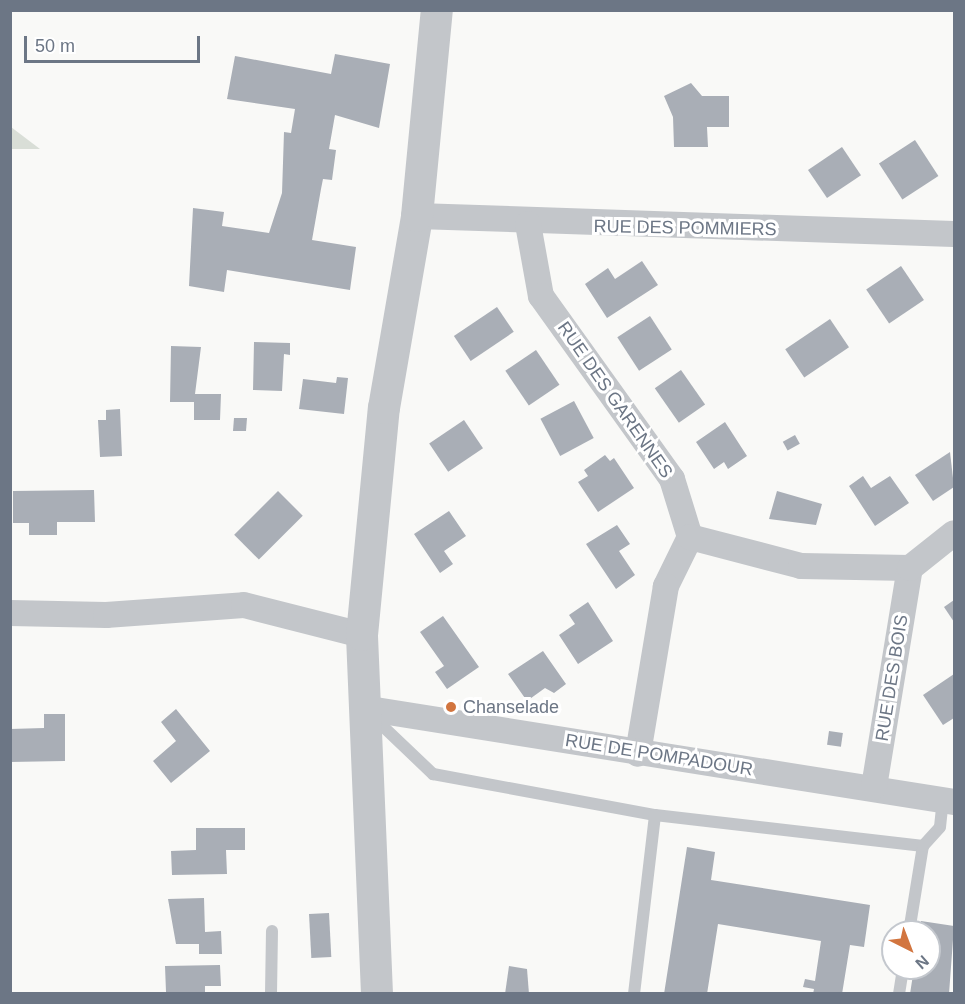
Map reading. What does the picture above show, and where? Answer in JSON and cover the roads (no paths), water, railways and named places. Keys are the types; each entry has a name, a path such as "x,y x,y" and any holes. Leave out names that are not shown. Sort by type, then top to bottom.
{"street":[{"path":"377,993 363,708 362,635 384,408 417,216 437,10"},
{"name":"RUE DES POMMIERS","path":"417,216 528,224 954,234"},
{"name":"RUE DES GARENNES","path":"528,224 541,296 672,479 690,537"},
{"path":"638,754 666,586 690,537 801,566 910,568 954,533"},
{"name":"RUE DES BOIS","path":"874,787 910,568"},
{"path":"10,613 106,615 244,605 362,635"},
{"name":"RUE DE POMPADOUR","path":"363,708 638,754 874,787 949,801"}],"lane":[{"path":"363,708 433,774 655,814 923,846"},
{"path":"911,920 923,846 940,827 949,801"},
{"path":"634,993 655,814"},
{"path":"270,993 272,932"}],"place":[{"name":"Chanselade","path":"451,707"}]}
